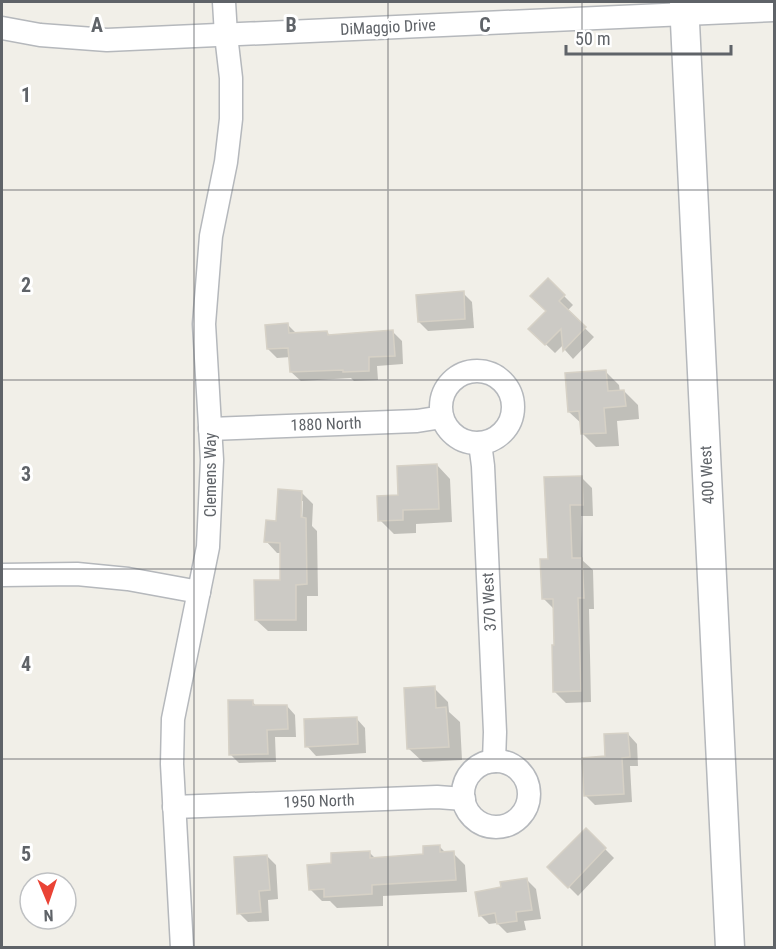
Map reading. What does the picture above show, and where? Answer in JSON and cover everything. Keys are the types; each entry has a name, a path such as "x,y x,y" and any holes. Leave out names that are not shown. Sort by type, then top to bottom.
{"street":[{"name":"Clemens Way","path":"182,948 172,764 174,718 208,547 211,505 205,306 211,236 226,162 231,119 231,78 224,2"},
{"name":"DiMaggio Drive","path":"2,28 40,35 107,40 684,8 774,10"},
{"name":"400 West","path":"684,8 730,948"},
{"path":"479,371 497,378 509,393 512,412 505,430 489,441 480,443 460,439 452,434 442,417 442,398 446,389 460,376 479,371"},
{"name":"1880 North","path":"210,429 417,421 442,417"},
{"name":"370 West","path":"480,443 483,466 495,732 494,761"},
{"path":"2,575 87,575 129,579 199,592"},
{"path":"485,762 511,764 525,776 528,784 528,802 519,818 503,826 486,825 471,815 464,799 463,789 470,773 485,762"},
{"name":"1950 North","path":"174,807 437,797 464,799"}],"building":[{"path":"548,278 565,295 559,301 586,327 563,351 561,329 545,345 528,329 546,311 530,296"},
{"path":"464,291 465,319 418,322 416,295"},
{"path":"288,323 289,333 327,331 328,335 393,330 395,356 369,357 369,371 290,372 288,348 267,349 265,325"},
{"path":"606,370 608,391 624,390 626,406 604,408 606,433 581,434 579,411 568,412 565,373"},
{"path":"437,464 439,509 403,510 403,520 378,521 377,496 398,495 397,466"},
{"path":"582,476 583,505 570,505 572,558 582,558 584,598 578,598 581,691 553,692 553,599 542,599 540,559 548,559 544,477"},
{"path":"278,489 302,491 301,517 306,518 307,584 296,585 296,620 255,620 254,580 280,580 280,543 264,542 266,520 276,521"},
{"path":"435,686 436,708 446,707 449,747 407,749 404,688"},
{"path":"228,700 253,700 253,705 287,705 288,729 267,730 268,754 229,755"},
{"path":"357,717 358,744 305,747 304,719"},
{"path":"628,733 630,757 622,758 624,794 584,796 582,758 605,756 604,734"},
{"path":"586,828 606,848 568,888 547,867"},
{"path":"440,845 440,852 454,851 456,880 372,885 372,894 324,897 324,889 309,890 307,865 331,863 331,853 370,851 370,858 423,854 423,846"},
{"path":"267,855 270,890 259,891 261,912 237,914 234,857"},
{"path":"527,878 532,910 516,912 517,921 497,924 495,913 479,916 475,892 501,887 500,882"}]}
